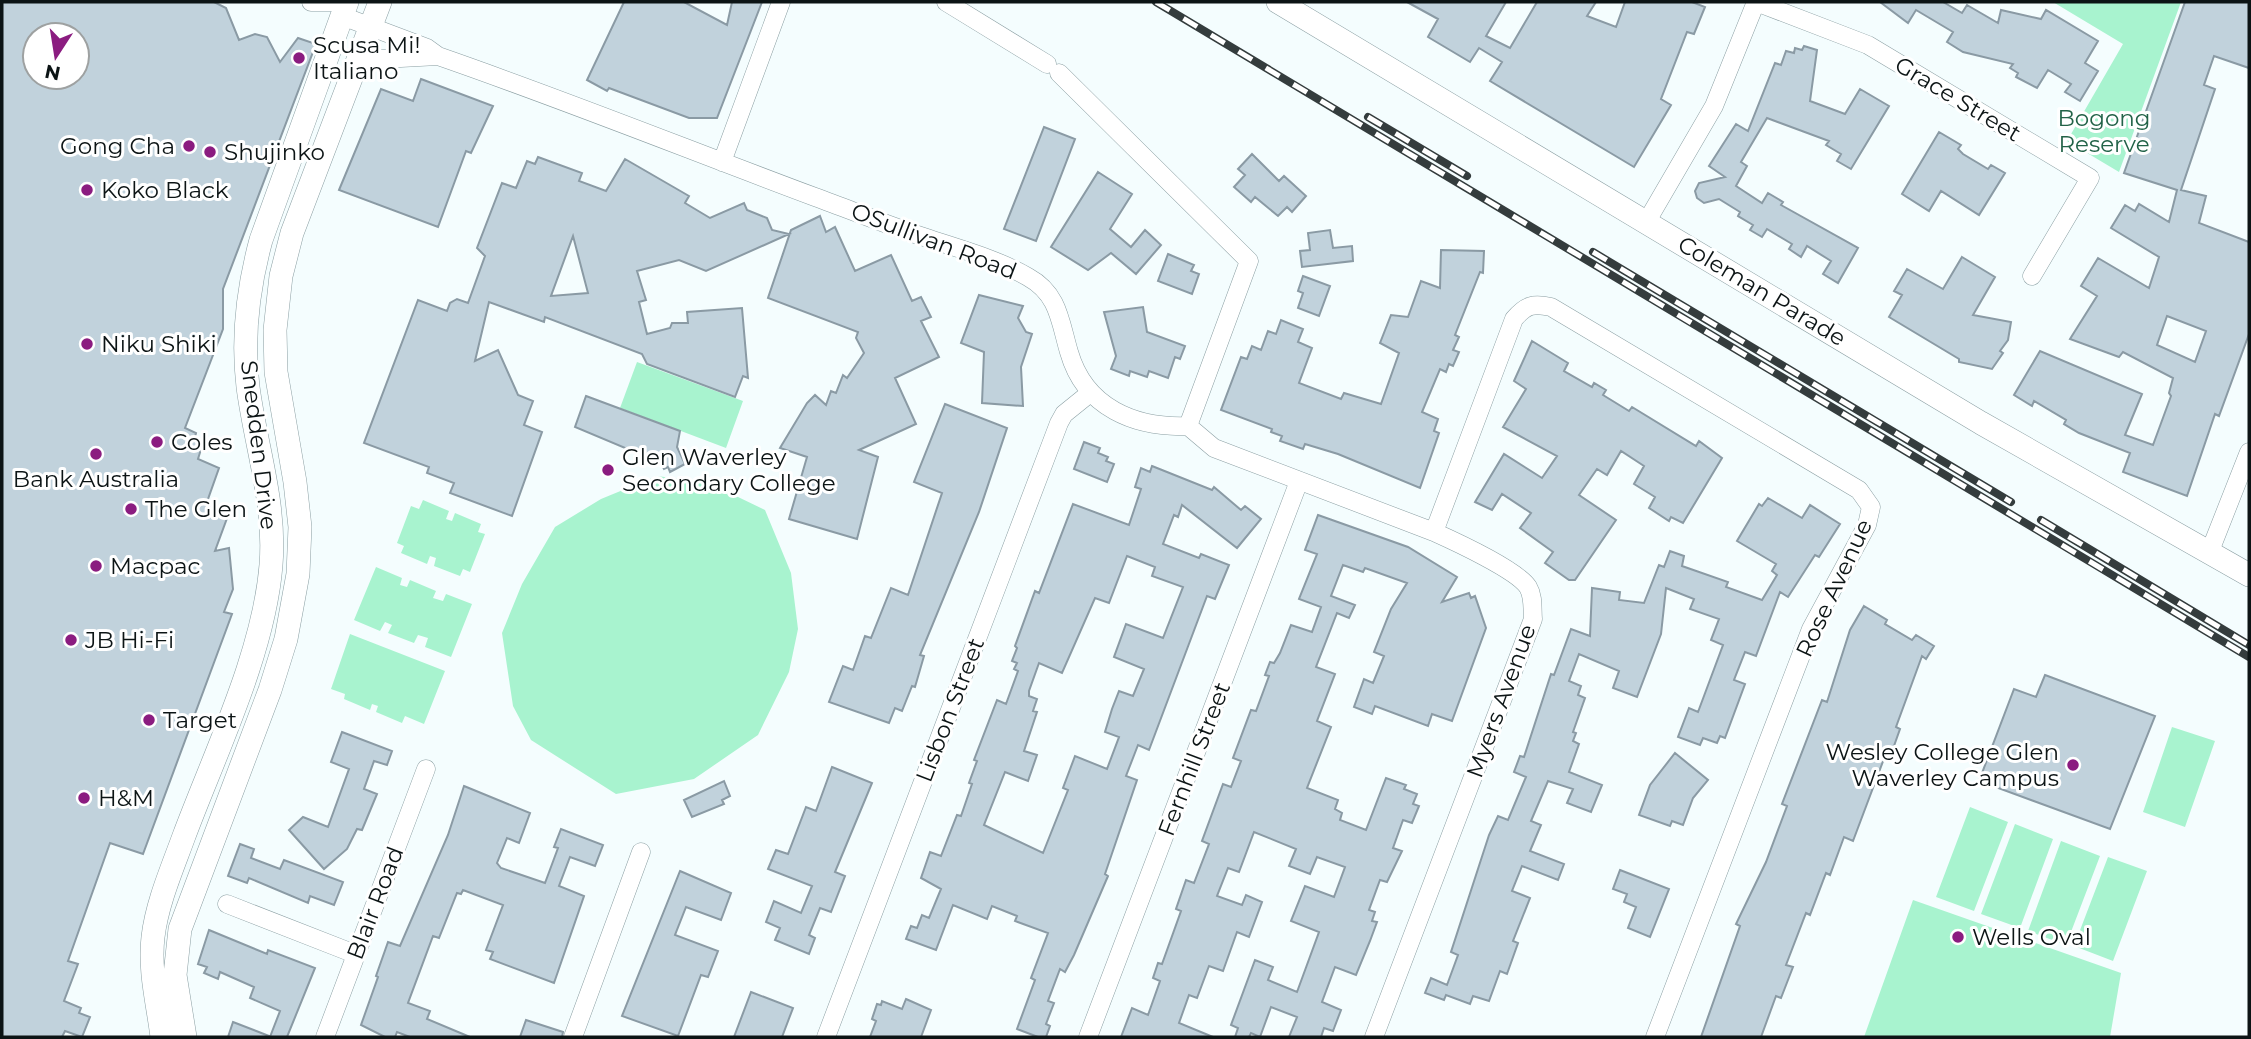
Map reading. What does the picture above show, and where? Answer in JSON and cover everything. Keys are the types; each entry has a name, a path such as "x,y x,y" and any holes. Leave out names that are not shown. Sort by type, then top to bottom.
{"street":[{"name":"OSullivan Road","path":"311,2 345,7 371,26 427,48 438,56 926,238 985,257 1029,277 1053,299 1062,318 1077,374 1090,393 1112,410 1157,427 1188,426"},
{"name":"Snedden Drive","path":"185,1037 175,975 180,929 270,690 286,639 298,574 300,527 276,372 278,294 292,233 380,2"},
{"path":"722,162 781,2"},
{"path":"946,2 1053,69 1249,261 1188,426 1214,448 1434,532"},
{"name":"Coleman Parade","path":"1278,2 1981,423 2249,575"},
{"path":"1647,221 1714,106 1756,2"},
{"name":"Grace Street","path":"1756,2 1868,45 2090,178 2032,276"},
{"name":"Snedden Drive","path":"162,1037 152,964 155,922 169,876 251,655 269,580 270,499 251,406 247,364 251,282 261,240 345,7"},
{"name":"OSullivan Road","path":"356,66 382,59 438,56"},
{"name":"Rose Avenue","path":"1434,532 1514,319 1524,308 1536,304 1551,307 1859,490 1871,507 1867,524 1811,629 1656,1037"},
{"name":"Lisbon Street","path":"826,1037 1059,423 1063,414 1090,393"},
{"path":"2210,551 2249,452"},
{"name":"Fernhill Street","path":"1088,1037 1299,481"},
{"name":"Myers Avenue","path":"1374,1037 1532,619 1532,599 1527,585 1467,546 1434,532"},
{"name":"Blair Road","path":"325,1037 426,769"},
{"path":"573,1037 641,852"},
{"path":"227,904 355,954"}],"green space":[{"name":"Bogong Reserve","path":"2053,2 2181,2 2119,172 2067,141 2123,44"},
{"path":"637,362 743,401 726,448 620,408"},
{"path":"657,476 709,483 765,510 791,573 798,629 789,672 758,735 694,779 616,794 531,740 513,706 502,633 522,584 555,527 601,499"},
{"path":"423,500 449,511 446,519 452,521 455,513 481,524 478,532 485,534 470,572 463,569 460,576 434,566 436,558 430,556 427,564 401,553 404,546 397,543 411,506 419,509"},
{"path":"376,567 402,578 400,585 407,587 410,580 436,591 433,598 443,601 446,594 472,604 451,657 425,647 428,638 418,635 414,643 388,633 392,625 385,622 380,631 354,620"},
{"path":"350,634 445,671 424,724 405,716 402,723 376,712 378,706 372,704 370,710 344,699 345,694 331,689"},
{"path":"2172,727 2215,741 2185,827 2143,812"},
{"path":"1970,807 2008,822 1974,911 1936,897"},
{"path":"2015,824 2053,839 2020,928 1981,914"},
{"path":"2061,841 2100,856 2066,945 2028,931"},
{"path":"2108,857 2147,871 2113,961 2074,946"},
{"name":"Wells Oval","path":"1913,900 2121,973 2110,1037 1864,1037"}],"building":[{"name":"The Glen","path":"2,2 214,2 226,8 239,40 255,34 267,37 280,62 298,38 316,44 223,289 223,329 185,428 196,433 194,441 202,446 198,459 219,468 207,502 230,510 215,551 229,548 233,589 224,612 232,614 143,854 110,843 68,961 78,964 64,1001 81,1008 79,1013 90,1017 82,1037 65,1031 62,1037 2,1037"},
{"path":"624,2 684,2 727,25 732,2 762,2 717,118 689,118 609,88 607,91 587,80"},
{"path":"1407,2 1506,2 1486,36 1510,48 1537,2 1596,2 1587,16 1616,27 1625,2 1692,2 1705,7 1694,34 1687,32 1661,99 1671,105 1634,167 1490,81 1502,62 1479,48 1470,62 1428,37 1438,19"},
{"path":"1880,2 1943,2 1962,13 1967,5 1998,23 2001,10 2041,19 2046,10 2098,41 2085,63 2098,71 2080,101 2065,92 2071,84 2048,70 2037,88 2016,77 2018,73 2010,68 2013,64 1963,52 1947,42 1953,32 1916,10 1908,23"},
{"path":"2185,2 2249,2 2249,68 2214,56 2204,85 2215,89 2181,190 2206,196 2199,223 2249,242 2249,334 2219,416 2215,414 2187,496 2123,472 2130,453 2079,433 2064,424 2066,420 2034,401 2032,406 2014,395 2040,351 2142,394 2125,435 2153,445 2171,396 2169,393 2173,378 2123,352 2119,357 2070,339 2097,296 2081,286 2098,258 2149,288 2159,257 2111,228 2125,205 2135,211 2139,204 2169,222 2177,190 2124,173","holes":["2167,316 2206,331 2195,362 2157,345"]},
{"path":"1804,46 1817,50 1810,101 1845,114 1860,89 1889,106 1851,169 1837,161 1841,154 1826,145 1829,141 1767,118 1741,162 1747,166 1736,186 1762,203 1768,193 1783,202 1781,205 1858,248 1838,283 1823,274 1831,261 1807,246 1801,257 1789,249 1792,244 1767,229 1762,237 1750,230 1753,225 1738,216 1740,212 1719,199 1704,203 1697,198 1695,191 1699,183 1725,177 1709,166 1736,124 1748,131 1775,63 1781,65 1786,51 1794,53 1795,48 1802,50"},
{"path":"421,79 493,106 471,153 466,151 438,227 339,190 381,89 413,101"},
{"path":"1044,127 1075,139 1036,241 1004,229"},
{"path":"1939,132 1961,145 1958,149 1963,154 1988,169 1991,165 2005,173 1979,215 1941,191 1929,211 1902,194"},
{"path":"1252,154 1279,181 1284,176 1306,196 1292,212 1287,207 1278,216 1255,197 1251,202 1234,187 1245,175 1238,169"},
{"path":"538,157 582,173 579,181 606,191 625,159 689,196 685,203 710,218 744,203 747,210 767,218 772,230 789,234 706,271 679,260 637,271 646,300 639,302 647,334 670,328 672,323 688,323 687,312 742,308 748,378 743,376 735,397 647,364 642,354 545,317 544,322 489,302 475,361 498,350 518,395 533,401 524,425 542,432 512,516 450,493 454,483 427,473 429,467 364,443 418,300 447,311 450,303 457,299 468,303 485,256 477,248 502,183 516,188 527,161 535,164","holes":["573,236 588,293 551,296"]},
{"path":"1098,172 1132,194 1110,229 1131,247 1145,230 1161,245 1136,274 1111,253 1088,270 1051,247"},
{"path":"820,216 826,232 835,227 855,271 891,255 912,301 921,297 931,317 921,321 939,357 895,378 916,424 859,450 878,457 857,539 789,519 807,457 780,448 807,403 815,395 826,405 831,391 836,393 843,375 847,378 864,353 856,338 858,332 768,298 791,230"},
{"path":"1330,230 1333,248 1352,246 1353,261 1302,267 1300,251 1310,250 1308,233"},
{"path":"1441,250 1484,251 1483,273 1480,272 1455,335 1459,337 1453,350 1459,352 1453,366 1449,364 1446,372 1440,369 1422,412 1438,419 1434,431 1439,433 1420,488 1338,454 1305,444 1303,449 1280,441 1282,436 1271,432 1272,429 1221,410 1241,357 1247,359 1252,346 1261,350 1268,331 1276,334 1281,320 1303,329 1298,342 1312,348 1299,383 1341,399 1344,393 1381,404 1399,353 1380,343 1391,315 1408,317 1421,281 1440,288"},
{"path":"1168,254 1194,265 1191,271 1199,274 1192,294 1158,281"},
{"path":"1962,257 1995,277 1973,315 2011,322 2008,340 2000,351 2003,353 1992,369 1959,362 1959,359 1889,317 1902,295 1894,291 1907,269 1943,289"},
{"path":"1303,276 1330,286 1319,316 1298,308 1303,293 1298,291"},
{"path":"979,295 1023,306 1018,318 1026,332 1032,334 1021,367 1023,406 982,403 984,352 961,343"},
{"path":"1143,307 1147,332 1185,346 1180,359 1175,357 1168,378 1149,371 1147,377 1130,371 1129,376 1111,369 1116,356 1104,312"},
{"path":"1532,341 1568,363 1564,371 1592,387 1594,383 1606,390 1603,395 1629,411 1632,407 1696,446 1699,441 1722,458 1683,523 1671,517 1669,521 1649,508 1655,497 1634,484 1644,466 1621,451 1607,475 1597,469 1579,495 1616,520 1575,580 1569,580 1545,563 1553,552 1520,528 1531,513 1502,494 1492,510 1475,502 1504,454 1542,478 1557,456 1503,427 1526,389 1514,381"},
{"path":"586,396 680,431 677,447 685,464 670,472 668,467 664,469 661,463 575,427"},
{"path":"945,404 1007,428 979,512 920,655 924,656 915,687 912,686 902,711 895,708 889,723 829,702 843,666 853,670 865,636 871,638 891,588 908,595 942,493 914,482"},
{"path":"1084,442 1100,448 1098,453 1108,457 1106,461 1114,464 1107,482 1074,469"},
{"path":"1152,466 1212,490 1214,487 1241,510 1245,506 1261,519 1237,548 1182,505 1178,517 1174,515 1163,544 1199,558 1201,554 1229,565 1215,599 1207,596 1149,750 1138,745 1126,776 1137,780 1105,874 1108,876 1074,955 1065,972 1060,969 1048,1001 1054,1003 1046,1024 1050,1026 1046,1037 1038,1037 1017,1029 1035,980 1031,978 1048,933 1015,921 1017,916 992,906 987,919 953,905 936,950 906,939 911,926 917,928 922,915 929,918 941,889 921,878 930,852 941,856 957,815 961,816 972,784 969,783 977,761 974,760 997,700 1006,704 1018,671 1014,669 1017,663 1012,661 1017,648 1015,646 1035,591 1039,593 1073,504 1129,525 1141,489 1135,487 1141,468 1150,472","holes":["1127,556 1155,567 1152,576 1183,587 1163,638 1126,624 1114,657 1144,669 1133,696 1119,691 1112,709 1105,732 1119,737 1107,769 1075,756 1063,788 1068,790 1043,853 984,825 1005,772 1028,781 1037,755 1024,751 1037,712 1033,711 1037,699 1029,696 1029,691 1039,663 1062,673 1095,598 1109,603"]},
{"path":"1768,498 1802,518 1810,505 1840,524 1819,557 1815,555 1788,597 1780,592 1756,656 1745,652 1734,680 1745,684 1725,738 1720,736 1717,743 1703,738 1700,745 1678,737 1689,708 1698,712 1723,645 1711,640 1719,619 1690,609 1694,599 1666,588 1661,634 1637,697 1613,688 1619,671 1579,654 1569,681 1581,686 1578,695 1585,698 1573,732 1576,733 1573,741 1579,744 1569,772 1602,785 1591,812 1567,803 1573,789 1548,781 1531,821 1541,825 1530,851 1564,864 1558,880 1522,866 1512,891 1530,898 1513,941 1518,943 1507,974 1500,971 1489,1001 1473,996 1470,1004 1446,995 1444,1000 1425,993 1431,978 1447,985 1458,955 1451,952 1489,835 1498,816 1508,820 1526,777 1514,772 1520,756 1524,757 1551,674 1554,675 1571,629 1590,636 1592,588 1620,592 1619,600 1644,603 1659,565 1664,567 1670,551 1684,556 1682,566 1728,582 1726,587 1762,600 1777,575 1772,571 1776,564 1737,541 1759,504 1762,506"},
{"path":"1318,515 1408,547 1457,577 1442,602 1469,593 1471,598 1475,596 1486,628 1452,721 1432,714 1428,726 1375,706 1372,714 1354,707 1364,679 1373,683 1384,656 1374,652 1391,609 1407,583 1365,568 1363,572 1343,565 1331,596 1355,605 1349,618 1337,613 1316,667 1335,674 1317,721 1331,727 1307,788 1338,800 1335,809 1342,813 1340,820 1366,830 1386,778 1406,785 1404,789 1417,794 1413,804 1419,806 1412,823 1403,820 1393,848 1402,851 1387,882 1380,880 1369,910 1375,912 1372,921 1377,922 1370,941 1356,975 1335,967 1322,1002 1341,1010 1333,1031 1324,1028 1321,1037 1289,1037 1297,1017 1271,1007 1260,1037 1251,1033 1249,1037 1235,1037 1238,1028 1231,1025 1255,960 1273,967 1268,980 1297,992 1319,932 1291,921 1305,886 1334,897 1345,867 1317,857 1310,874 1289,866 1296,849 1254,832 1239,872 1228,868 1217,896 1242,905 1246,895 1262,902 1249,937 1237,932 1223,971 1209,966 1197,998 1189,995 1179,1023 1213,1037 1121,1037 1132,1008 1148,1015 1160,981 1153,978 1158,963 1162,964 1181,911 1176,909 1186,880 1194,883 1209,844 1202,841 1223,784 1231,787 1241,761 1233,758 1251,710 1256,711 1269,676 1265,675 1270,662 1274,663 1280,653 1291,625 1312,632 1321,607 1299,599 1317,554 1305,550"},
{"path":"1864,606 1887,620 1885,624 1912,640 1916,635 1934,646 1926,659 1922,656 1896,727 1900,729 1890,757 1885,756 1853,841 1844,837 1830,875 1826,873 1810,915 1806,913 1786,965 1793,967 1781,998 1776,996 1761,1037 1701,1037 1740,926 1736,924 1766,862 1787,806 1782,804 1822,700 1827,702 1850,630"},
{"path":"2045,675 2155,716 2110,829 1979,781 2014,689 2036,697"},
{"path":"342,732 392,751 387,765 374,761 364,789 377,794 362,830 357,829 347,849 324,869 289,830 303,817 328,827 349,769 331,762"},
{"path":"1675,753 1708,780 1693,798 1683,825 1672,821 1670,826 1639,815 1650,785"},
{"path":"832,767 872,783 835,872 845,876 831,912 820,908 809,935 815,938 809,954 775,940 780,928 766,922 774,901 801,913 812,886 768,869 776,850 788,854 806,807 816,811"},
{"path":"724,781 730,796 722,800 724,804 692,817 684,800"},
{"path":"464,786 530,813 519,843 507,838 497,863 501,868 545,883 558,848 554,847 561,829 603,845 595,866 570,857 559,886 584,896 554,983 490,959 493,952 486,950 503,905 463,890 461,894 457,893 439,938 433,936 408,1003 430,1011 427,1019 470,1037 410,1037 397,1032 395,1037 385,1037 361,1025 378,977 376,976 388,942 400,946 448,835"},
{"path":"240,844 254,849 251,858 280,869 284,860 343,882 334,905 310,896 308,903 249,878 247,883 228,876"},
{"path":"1620,870 1669,889 1650,937 1628,928 1636,907 1624,902 1627,894 1613,889"},
{"path":"680,871 731,893 721,920 686,907 675,935 718,951 708,977 701,975 678,1036 622,1016"},
{"path":"209,930 267,954 268,950 315,968 287,1037 270,1037 280,1011 250,998 254,987 220,972 218,979 204,973 207,967 198,964"},
{"path":"751,992 793,1008 782,1037 734,1037"},
{"path":"906,999 931,1010 921,1037 870,1037 876,1021 872,1019 877,1004 881,1005 882,1001 902,1009"},
{"path":"526,1020 563,1032 562,1037 520,1037"},
{"path":"233,1022 269,1036 269,1037 228,1037"}],"railway":[{"path":"1156,2 2249,657"},
{"path":"1368,117 1467,176"},
{"path":"1593,252 2011,502"},
{"path":"2041,520 2249,645"}],"place":[{"name":"Scusa Mi! Italiano","path":"299,58"},
{"name":"Gong Cha","path":"189,146"},
{"name":"Shujinko","path":"210,152"},
{"name":"Koko Black","path":"87,190"},
{"name":"Niku Shiki","path":"87,344"},
{"name":"Coles","path":"157,442"},
{"name":"Bank Australia","path":"96,454"},
{"name":"Glen Waverley Secondary College","path":"608,470"},
{"name":"The Glen","path":"131,509"},
{"name":"Macpac","path":"96,566"},
{"name":"JB Hi-Fi","path":"71,640"},
{"name":"Target","path":"149,720"},
{"name":"Wesley College Glen Waverley Campus","path":"2073,765"},
{"name":"H&M","path":"84,798"},
{"name":"Wells Oval","path":"1958,937"}]}
